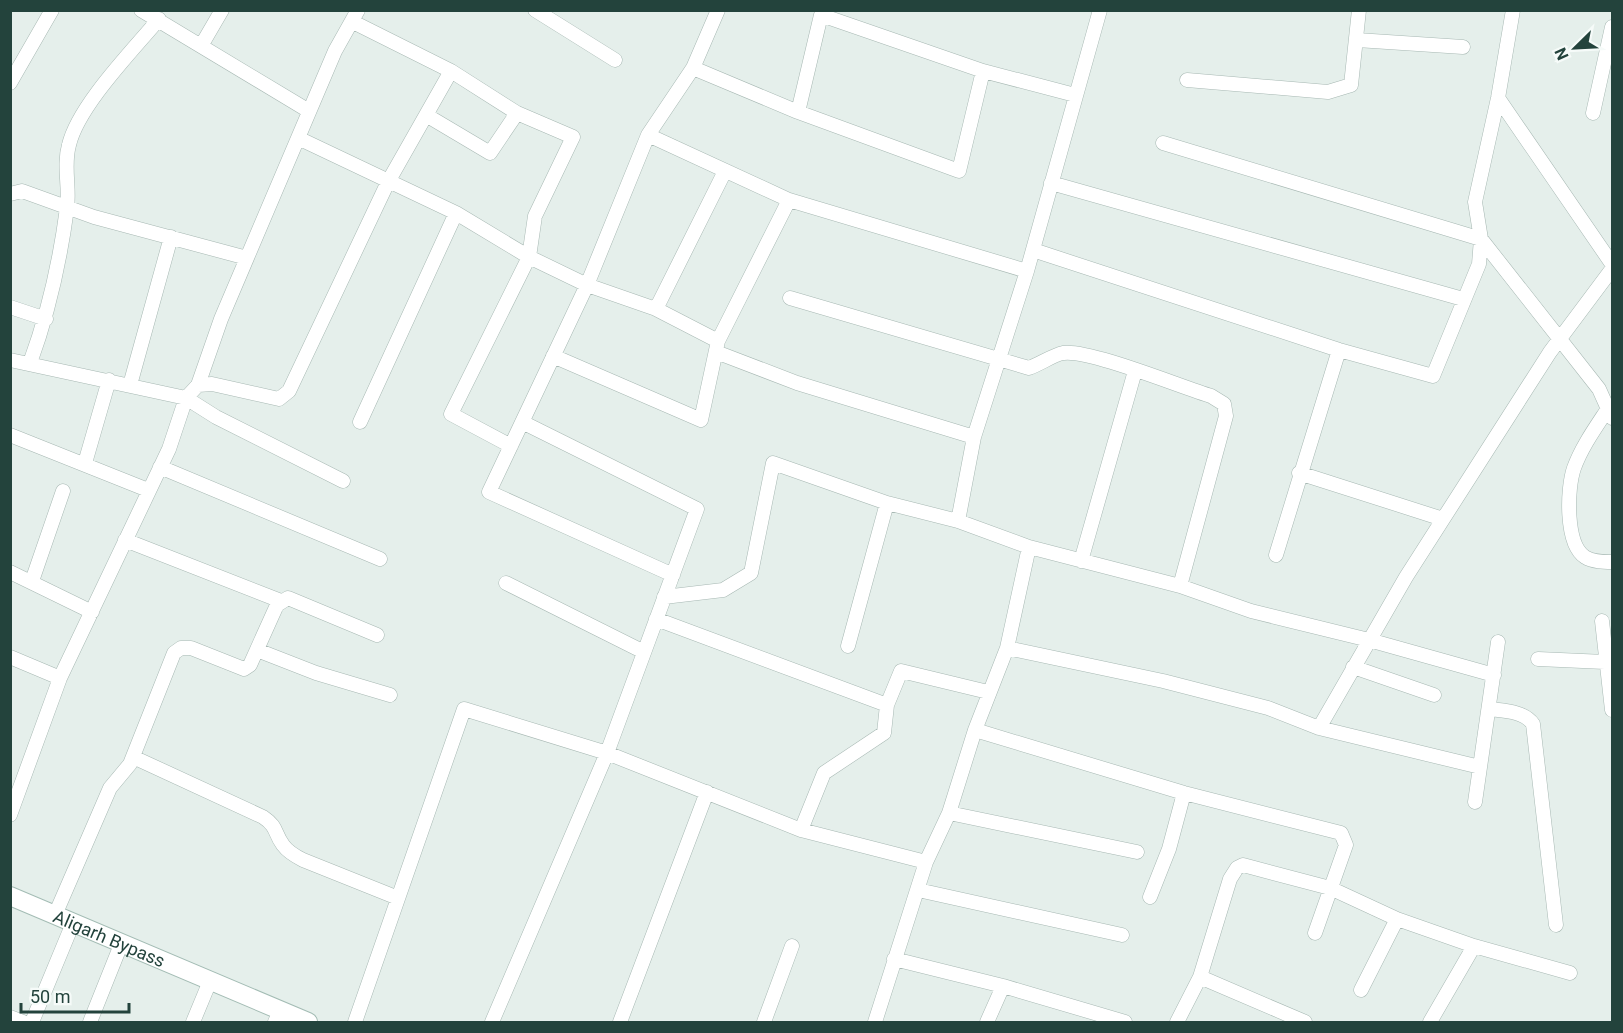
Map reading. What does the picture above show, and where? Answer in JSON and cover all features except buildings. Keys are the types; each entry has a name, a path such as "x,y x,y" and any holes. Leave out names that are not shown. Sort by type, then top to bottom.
{"main road":[{"name":"Aligarh Bypass","path":"10,896 210,981 278,1017 308,1023"}],"street":[{"path":"10,83 52,10"},
{"path":"141,10 309,111"},
{"path":"201,46 222,10"},
{"path":"535,10 615,60"},
{"path":"673,574 489,492 587,285 648,135 693,68 718,10"},
{"path":"958,521 975,436 1033,250 1100,10"},
{"path":"1187,80 1328,92 1340,90 1351,85 1359,10"},
{"path":"1033,250 1340,350 1433,376 1479,264 1481,238 1475,202 1498,98 1513,10"},
{"path":"798,112 815,13 983,71 1076,95"},
{"path":"10,815 60,678 160,467 186,398 198,385 221,319 334,51 355,16 517,112 573,137 535,216 529,257 451,414 511,446"},
{"path":"30,363 46,319 67,206 68,152 77,126 112,74 159,19"},
{"path":"1593,113 1612,27"},
{"path":"1357,40 1463,47"},
{"path":"693,68 798,112 958,171 983,71"},
{"path":"198,385 212,384 279,399 289,392 388,182 451,71"},
{"path":"1498,98 1612,264"},
{"path":"426,115 490,153 517,112"},
{"path":"648,135 789,200 1027,270"},
{"path":"298,138 456,213 529,257 587,285 656,309 717,346 797,383 975,436"},
{"path":"1163,143 1481,238 1599,388 1611,412 1588,438 1573,470 1569,518 1576,546 1584,557 1612,562"},
{"path":"656,309 725,171"},
{"path":"1051,183 1463,299"},
{"path":"10,194 22,191 94,217 247,258"},
{"path":"553,356 701,420 717,346 789,200"},
{"path":"360,422 456,213"},
{"path":"130,385 171,237"},
{"path":"1319,728 1369,639 1443,519 1560,340 1612,269"},
{"path":"790,298 1029,368 1044,363 1061,353 1096,357 1211,396 1224,404 1226,416 1180,586"},
{"path":"10,308 46,319"},
{"path":"1276,555 1299,473 1340,350"},
{"path":"10,360 186,398 216,417 343,481"},
{"path":"1081,561 1135,371"},
{"path":"85,463 109,380"},
{"path":"492,1023 607,753 697,509 522,422"},
{"path":"10,435 148,490"},
{"path":"664,597 723,590 751,573 773,463 887,503 958,521 1029,547 1180,586 1251,611 1369,639 1494,675"},
{"path":"160,467 380,560"},
{"path":"1299,473 1443,519"},
{"path":"32,581 63,491"},
{"path":"848,646 887,503"},
{"path":"125,540 281,601"},
{"path":"875,1023 926,862 949,813 988,692 1007,648 1029,547"},
{"path":"10,572 92,612"},
{"path":"506,583 644,652"},
{"path":"55,915 110,788 125,771 133,757 174,653 181,648 191,648 244,669 250,665 281,601 288,598 376,635"},
{"path":"656,619 887,705"},
{"path":"1602,621 1612,710"},
{"path":"1475,802 1498,642"},
{"path":"1007,648 1163,681 1268,708 1319,728 1480,767"},
{"path":"257,651 316,673 390,695"},
{"path":"10,657 60,678"},
{"path":"1538,659 1605,662"},
{"path":"1353,667 1434,695"},
{"path":"801,830 824,773 884,733 887,705 901,671 988,692"},
{"path":"354,1023 464,709 607,753 801,830 926,862"},
{"path":"1489,709 1520,714 1528,717 1533,724 1556,925"},
{"path":"975,730 1184,793 1341,833 1346,845 1315,933"},
{"path":"133,757 263,817 272,823 278,832 280,842 288,852 303,860 398,898"},
{"path":"620,1023 707,792"},
{"path":"1150,897 1168,849 1184,793"},
{"path":"949,813 1137,852"},
{"path":"1177,1023 1200,976 1230,879 1237,868 1248,865 1330,888 1396,919 1474,946 1570,974"},
{"path":"918,890 1122,936"},
{"path":"1360,990 1396,919"},
{"path":"32,1023 73,923"},
{"path":"90,1023 122,942"},
{"path":"764,1023 792,946"},
{"path":"1430,1023 1474,946"},
{"path":"894,959 1003,986 1123,1022"},
{"path":"1200,976 1299,1022"},
{"path":"193,1023 210,981"},
{"path":"987,1023 1003,986"},
{"path":"1076,1023 1081,1008"},
{"path":"10,1017 23,1023"}]}
